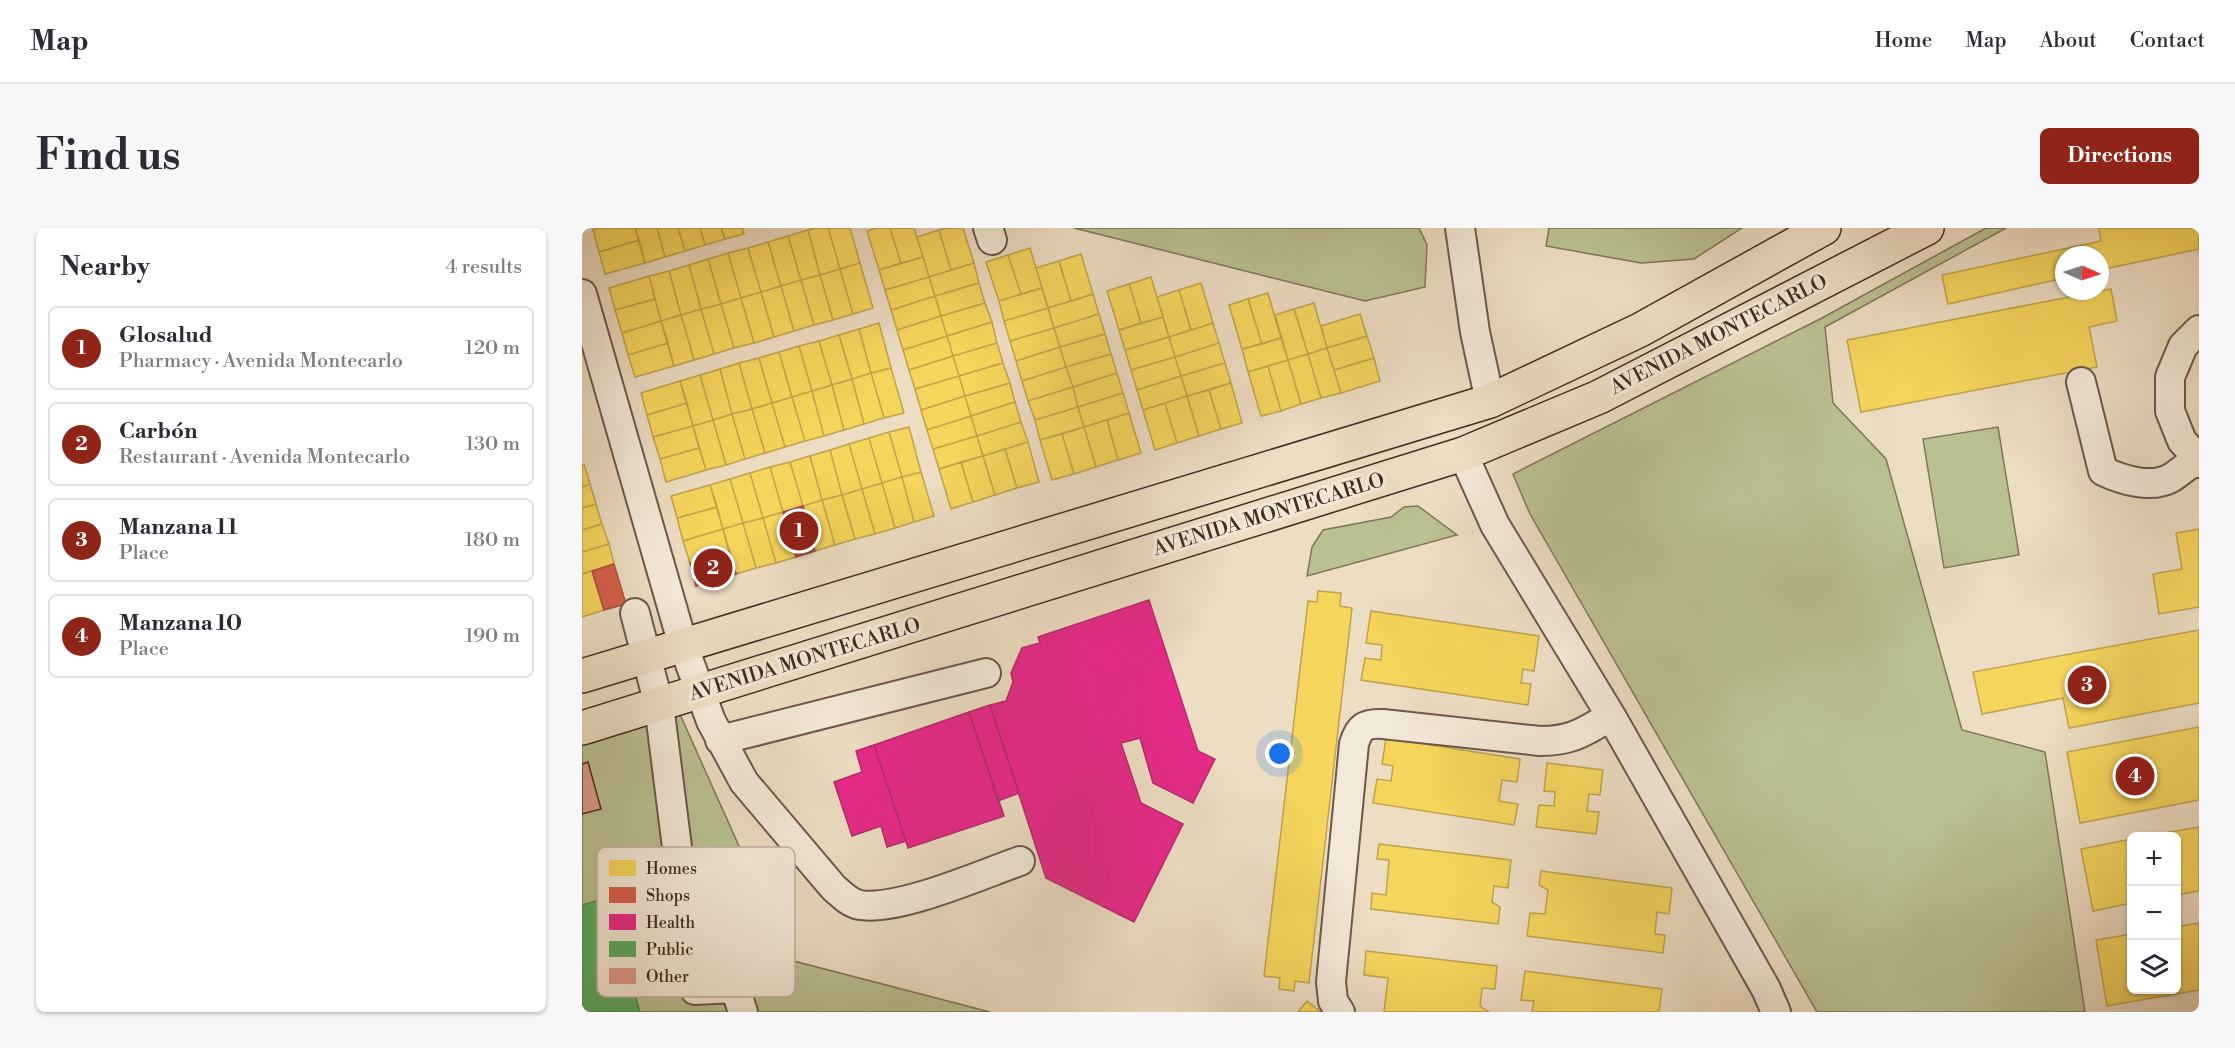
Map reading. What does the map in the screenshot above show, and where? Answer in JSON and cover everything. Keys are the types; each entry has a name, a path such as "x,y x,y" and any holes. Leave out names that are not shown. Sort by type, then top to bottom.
{"main road":[{"name":"AVENIDA MONTECARLO","path":"582,676 1450,415 1490,401 1640,330 1824,228"},
{"name":"AVENIDA MONTECARLO","path":"582,729 1463,454 1599,397 1927,228"}],"street":[{"path":"1460,228 1475,332 1490,401"},
{"path":"582,294 683,645 720,740 744,782 833,887 858,905 907,900 1020,861"},
{"path":"2199,330 2183,346 2170,377 2170,411 2182,441 2199,461"},
{"path":"2080,381 2103,471 2124,480 2156,482 2170,479 2194,461 2199,461"},
{"path":"1463,454 1495,525 1611,716 1766,989 1776,1012"},
{"path":"635,614 659,705 677,847"},
{"path":"720,740 986,673"},
{"path":"1340,1012 1333,1001 1331,982 1354,744 1362,726 1371,723 1558,741 1576,736 1611,716"},
{"path":"738,997 743,1012"}],"green space":[{"path":"1074,228 1419,228 1427,245 1425,287 1365,301"},
{"path":"1549,228 1742,228 1694,259 1641,263 1546,246"},
{"path":"1986,228 2006,228 1825,327 1833,403 1886,459 1962,730 2045,752 2085,1012 1817,1012 1530,514 1513,474 1822,318"},
{"path":"1998,427 2019,555 1944,568 1923,439"},
{"path":"1418,506 1457,535 1307,576 1312,547 1323,530 1391,517 1404,507"},
{"path":"674,701 739,847 597,847 597,997 795,997 795,961 990,1012 582,1012 582,728"}],"building: Homes":[{"path":"635,228 639,240 599,252 593,230"},
{"path":"635,228 657,228 665,257 645,263"},
{"path":"657,228 678,228 685,251 665,257"},
{"path":"678,228 700,228 705,245 685,251"},
{"path":"700,228 721,228 725,239 705,245"},
{"path":"721,228 742,228 744,234 725,239"},
{"path":"828,228 840,269 820,275 808,230"},
{"path":"828,228 850,228 860,263 840,269"},
{"path":"876,228 890,228 901,263 879,270 867,231"},
{"path":"890,228 914,228 923,257 901,263"},
{"path":"963,228 974,263 951,270 939,230"},
{"path":"2099,228 2199,228 2199,249 2109,268 2109,246 2078,246 2101,241"},
{"path":"808,230 820,275 801,280 788,236"},
{"path":"939,230 951,270 929,277 917,237"},
{"path":"788,236 801,280 781,286 768,242"},
{"path":"639,240 645,263 605,274 599,252"},
{"path":"768,242 781,286 761,292 748,248"},
{"path":"748,248 761,292 741,298 728,253"},
{"path":"1030,248 1042,288 1021,294 1008,255"},
{"path":"2055,251 2055,280 1948,304 1942,275"},
{"path":"728,253 741,298 721,304 708,259"},
{"path":"1081,254 1093,294 1071,301 1059,261"},
{"path":"1008,255 1021,294 999,301 986,262"},
{"path":"923,257 929,277 885,290 879,270"},
{"path":"708,259 721,304 701,309 689,265"},
{"path":"1059,261 1071,301 1048,308 1036,268"},
{"path":"860,263 873,308 853,314 840,269"},
{"path":"974,263 979,283 935,296 929,277"},
{"path":"689,265 701,309 681,315 669,271"},
{"path":"840,269 853,314 833,320 820,275"},
{"path":"669,271 681,315 661,321 649,276"},
{"path":"820,275 833,320 814,325 801,280"},
{"path":"649,276 655,299 615,310 609,288"},
{"path":"929,277 935,296 891,310 885,290"},
{"path":"1151,277 1163,317 1141,323 1129,284"},
{"path":"801,280 814,325 794,331 781,286"},
{"path":"979,283 985,303 941,316 935,296"},
{"path":"1201,283 1213,323 1191,330 1179,290"},
{"path":"1129,284 1141,323 1119,330 1107,291"},
{"path":"781,286 794,331 774,337 761,292"},
{"path":"1042,288 1048,308 1004,321 999,301"},
{"path":"2109,289 2111,289 2117,321 2089,327 2097,367 1861,412 1847,340 2055,300 2109,300"},
{"path":"1179,290 1191,330 1169,337 1157,297"},
{"path":"761,292 774,337 754,343 741,298"},
{"path":"1268,293 1281,338 1262,344 1248,299"},
{"path":"1093,294 1099,314 1054,328 1048,308"},
{"path":"935,296 941,316 897,330 891,310"},
{"path":"741,298 754,343 734,348 721,304"},
{"path":"655,299 661,321 622,333 615,310"},
{"path":"1248,299 1262,344 1242,349 1229,305"},
{"path":"985,303 992,322 947,336 941,316"},
{"path":"1314,303 1327,348 1308,354 1294,309"},
{"path":"721,304 734,348 714,354 701,309"},
{"path":"1048,308 1054,328 1010,341 1004,321"},
{"path":"701,309 714,354 694,360 681,315"},
{"path":"1294,309 1308,354 1288,360 1275,315"},
{"path":"1099,314 1105,334 1060,347 1054,328"},
{"path":"1360,314 1367,336 1327,348 1321,326"},
{"path":"681,315 694,360 674,366 661,321"},
{"path":"941,316 947,336 903,350 897,330"},
{"path":"1163,317 1169,337 1125,350 1119,330"},
{"path":"661,321 668,343 628,355 622,333"},
{"path":"992,322 997,343 953,356 947,336"},
{"path":"879,323 891,368 871,373 859,329"},
{"path":"1213,323 1219,343 1175,357 1169,337"},
{"path":"1054,328 1060,347 1016,361 1010,341"},
{"path":"859,329 871,373 852,379 839,335"},
{"path":"1105,334 1111,354 1066,367 1060,347"},
{"path":"839,335 852,379 832,385 819,341"},
{"path":"947,336 953,356 909,370 903,350"},
{"path":"1367,336 1374,358 1334,370 1327,348"},
{"path":"1169,337 1175,357 1131,370 1125,350"},
{"path":"1281,338 1288,360 1248,372 1242,349"},
{"path":"819,341 832,385 812,391 799,346"},
{"path":"668,343 674,366 635,377 628,355"},
{"path":"997,343 1003,363 959,376 953,356"},
{"path":"1219,343 1225,363 1181,376 1175,357"},
{"path":"799,346 812,391 792,397 779,352"},
{"path":"1060,347 1066,367 1022,381 1016,361"},
{"path":"1327,348 1341,393 1321,398 1308,354"},
{"path":"779,352 792,397 772,403 759,358"},
{"path":"1111,354 1117,373 1073,387 1066,367"},
{"path":"1308,354 1321,398 1301,404 1288,360"},
{"path":"953,356 959,376 915,389 909,370"},
{"path":"1175,357 1181,376 1137,390 1131,370"},
{"path":"759,358 772,403 752,409 739,363"},
{"path":"1374,358 1380,381 1341,393 1334,370"},
{"path":"1288,360 1301,404 1281,411 1268,366"},
{"path":"739,363 752,409 732,414 720,369"},
{"path":"1003,363 1010,383 965,396 959,376"},
{"path":"1225,363 1231,383 1187,396 1181,376"},
{"path":"1268,366 1281,411 1261,416 1248,372"},
{"path":"1066,367 1073,387 1028,401 1022,381"},
{"path":"891,368 904,413 884,418 871,373"},
{"path":"720,369 732,414 713,420 700,375"},
{"path":"871,373 884,418 864,424 852,379"},
{"path":"1117,373 1123,393 1078,407 1073,387"},
{"path":"700,375 713,420 693,426 680,381"},
{"path":"959,376 965,396 921,410 915,389"},
{"path":"1181,376 1187,396 1143,410 1137,390"},
{"path":"852,379 864,424 844,430 832,385"},
{"path":"680,381 687,403 647,415 641,393"},
{"path":"1010,383 1015,402 971,416 965,396"},
{"path":"1231,383 1242,423 1221,429 1209,390"},
{"path":"832,385 844,430 824,436 812,391"},
{"path":"1073,387 1078,407 1035,420 1028,401"},
{"path":"1209,390 1221,429 1199,436 1187,396"},
{"path":"812,391 824,436 805,441 792,397"},
{"path":"1123,393 1129,413 1084,427 1078,407"},
{"path":"965,396 971,416 927,430 921,410"},
{"path":"1187,396 1199,436 1177,443 1165,403"},
{"path":"792,397 805,441 785,447 772,403"},
{"path":"1015,402 1021,422 977,436 971,416"},
{"path":"687,403 693,426 653,437 647,415"},
{"path":"772,403 785,447 765,453 752,409"},
{"path":"1165,403 1177,443 1155,450 1143,410"},
{"path":"1078,407 1084,427 1040,440 1035,420"},
{"path":"752,409 765,453 745,459 732,414"},
{"path":"1129,413 1141,453 1118,460 1107,420"},
{"path":"732,414 745,459 726,465 713,420"},
{"path":"971,416 977,436 933,449 927,430"},
{"path":"713,420 726,465 706,470 693,426"},
{"path":"1107,420 1118,460 1096,467 1084,427"},
{"path":"1021,422 1028,442 983,456 977,436"},
{"path":"693,426 699,448 660,459 653,437"},
{"path":"909,427 921,472 902,477 889,432"},
{"path":"1084,427 1096,467 1074,474 1062,434"},
{"path":"889,432 902,477 882,483 869,438"},
{"path":"1062,434 1074,474 1052,480 1040,440"},
{"path":"977,436 983,456 939,469 933,449"},
{"path":"869,438 882,483 862,489 849,444"},
{"path":"1028,442 1039,482 1017,488 1005,449"},
{"path":"849,444 862,489 842,495 830,450"},
{"path":"699,448 706,470 666,482 660,459"},
{"path":"1005,449 1017,488 995,495 983,456"},
{"path":"830,450 842,495 822,500 810,456"},
{"path":"810,456 822,500 803,506 790,462"},
{"path":"983,456 995,495 973,502 961,462"},
{"path":"790,462 803,506 783,512 770,467"},
{"path":"961,462 973,502 951,509 939,469"},
{"path":"584,464 590,484 582,487 582,465"},
{"path":"770,467 783,512 763,518 750,473"},
{"path":"921,472 934,516 914,522 902,477"},
{"path":"750,473 763,518 743,523 730,479"},
{"path":"902,477 914,522 895,528 882,483"},
{"path":"730,479 743,523 723,529 710,485"},
{"path":"882,483 895,528 875,534 862,489"},
{"path":"590,484 596,504 582,508 582,487"},
{"path":"710,485 717,507 677,518 671,496"},
{"path":"862,489 875,534 855,539 842,495"},
{"path":"842,495 855,539 835,545 822,500"},
{"path":"822,500 835,545 815,551 803,506"},
{"path":"596,504 602,524 582,530 582,508"},
{"path":"717,507 723,529 683,541 677,518"},
{"path":"783,512 796,557 776,563 763,518"},
{"path":"763,518 776,563 756,568 743,523"},
{"path":"743,523 756,568 736,574 723,529"},
{"path":"602,524 609,544 582,552 582,530"},
{"path":"723,529 729,552 690,563 683,541"},
{"path":"2199,529 2199,607 2159,614 2153,574 2182,569 2176,533"},
{"path":"609,544 614,564 582,574 582,552"},
{"path":"592,571 604,610 582,617 582,574"},
{"path":"1318,591 1341,593 1340,606 1352,608 1309,983 1295,981 1294,991 1279,989 1280,978 1264,976 1308,601 1317,602"},
{"path":"1371,611 1539,636 1534,671 1523,669 1521,683 1531,684 1528,705 1361,680 1365,658 1381,660 1382,645 1366,643"},
{"path":"2199,630 2199,703 2069,728 2063,698 1982,714 1973,672"},
{"path":"2199,727 2199,800 2080,823 2067,752"},
{"path":"1386,738 1520,759 1517,782 1502,780 1499,801 1518,804 1514,825 1373,803 1377,779 1391,781 1393,766 1382,764"},
{"path":"1547,763 1603,770 1600,795 1589,794 1587,811 1599,812 1596,834 1536,827 1539,805 1554,806 1555,792 1544,791"},
{"path":"2199,827 2199,891 2181,894 2181,832 2170,832"},
{"path":"2127,840 2127,904 2093,911 2081,849"},
{"path":"1379,844 1511,860 1508,888 1494,886 1492,902 1500,907 1498,924 1371,909 1372,893 1386,895 1389,860 1377,859"},
{"path":"1541,871 1672,888 1669,914 1657,912 1655,934 1665,935 1663,953 1527,936 1530,913 1545,914 1548,890 1539,885"},
{"path":"2199,923 2199,990 2181,993 2181,940 2181,926"},
{"path":"2127,935 2127,994 2176,994 2107,1006 2096,940"},
{"path":"1366,951 1497,966 1495,989 1482,988 1480,1006 1489,1012 1384,1012 1388,978 1364,975"},
{"path":"1525,971 1662,989 1659,1012 1532,1012 1534,1001 1521,1000"},
{"path":"1307,1001 1321,1012 1298,1012"}],"building: Shops":[{"path":"803,506 815,551 796,557 783,512"},
{"path":"729,552 736,574 696,586 690,563"},
{"path":"614,564 626,604 604,610 592,571"}],"building: Health":[{"path":"1149,600 1198,751 1215,759 1193,803 1153,783 1140,738 1121,743 1141,803 1183,824 1134,922 1046,878 990,705 1006,701 1013,682 1011,673 1022,648 1040,643 1038,637"},
{"path":"990,705 1019,793 998,801 969,712"},
{"path":"969,712 1004,816 908,848 874,745"},
{"path":"874,745 906,841 887,847 881,826 852,836 834,782 862,772 856,751"}],"building: Public":[{"path":"597,901 597,997 636,997 640,1012 582,1012 582,905"}],"building: Other":[{"path":"588,762 601,809 582,814 582,764"}],"place":[{"name":"Glosalud","path":"799,531"},
{"name":"Carbón","path":"713,568"},
{"name":"Manzana 11","path":"2087,685"},
{"name":"Manzana 10","path":"2135,776"}]}
